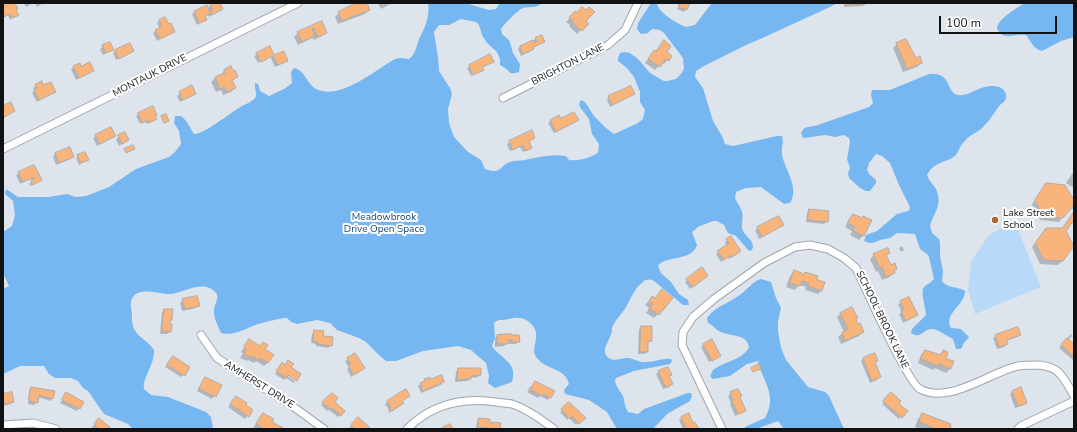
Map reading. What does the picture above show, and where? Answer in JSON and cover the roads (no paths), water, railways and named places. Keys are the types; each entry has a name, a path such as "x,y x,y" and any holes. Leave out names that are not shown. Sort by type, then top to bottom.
{"street":[{"name":"MONTAUK DRIVE","path":"3,149 298,3"},
{"name":"BRIGHTON LANE","path":"503,98 608,45 625,30 638,3"},
{"name":"SCHOOL BROOK LANE","path":"722,429 682,345 683,332 698,312 764,263 795,247 810,245 828,249 844,258 856,268 905,368 919,389 932,393 952,392 1018,366 1034,365 1045,366 1056,370 1066,380 1074,396"},
{"name":"AMHERST DRIVE","path":"201,335 217,358 291,405 324,429"},
{"path":"406,429 416,419 437,408 458,401 482,400 512,404 532,413 554,429"},
{"path":"1018,429 1021,426 1074,401"},
{"path":"3,426 32,423 56,429"}],"place":[{"name":"Lake Street School","path":"995,220"}],"park label":[{"name":"Meadowbrook Drive Open Space","path":"384,224"}]}
